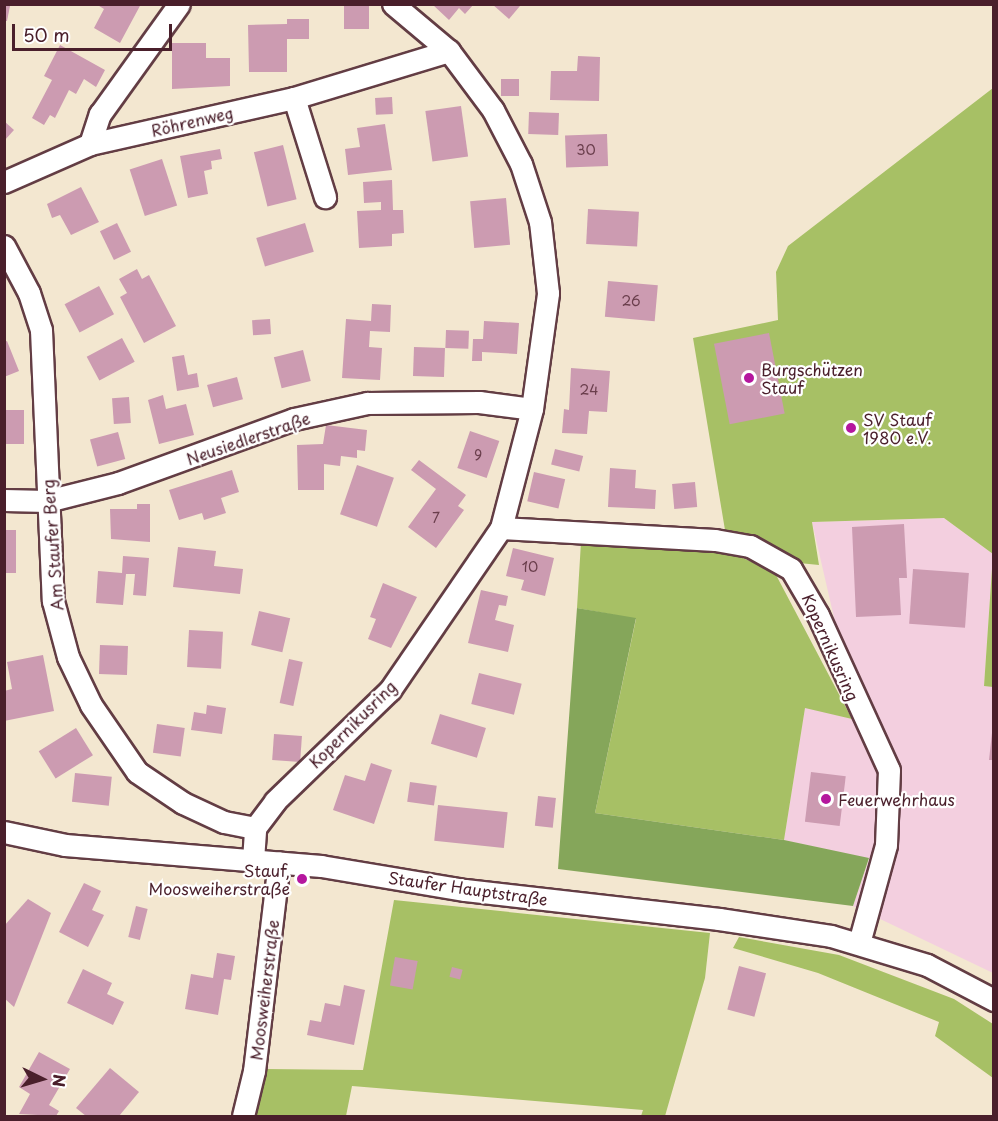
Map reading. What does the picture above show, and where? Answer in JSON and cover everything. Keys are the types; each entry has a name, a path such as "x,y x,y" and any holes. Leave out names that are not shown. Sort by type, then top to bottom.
{"street":[{"path":"90,144 100,114 179,4"},
{"name":"Kopernikusring","path":"255,828 275,801 390,690 501,528 532,409 548,293 540,222 521,164 497,119 449,51 393,4"},
{"name":"Röhrenweg","path":"4,182 90,144 294,98 449,51"},
{"path":"294,98 325,197"},
{"name":"Am Staufer Berg","path":"4,246 29,293 41,330 53,601 68,657 113,741 137,772 183,803 224,822 255,828"},
{"name":"Neusiedlerstraße","path":"4,500 47,501 118,483 294,419 367,403 479,402 532,409"},
{"name":"Kopernikusring","path":"501,528 715,540 750,546 791,568 818,615 889,771 886,845 859,943"},
{"path":"253,860 255,828"},
{"name":"Staufer Hauptstraße","path":"4,832 65,845 279,862 465,890 719,919 859,943 927,965 993,1000"},
{"name":"Moosweiherstraße","path":"243,1116 254,1071 279,862"}],"shaded area":[{"path":"944,518 993,554 984,685 994,687 993,973 853,906 869,859 784,840 805,707 852,719 878,720 835,622 812,522"}],"green space":[{"name":"SV Stauf 1980 e.V.","path":"993,88 993,554 944,518 812,522 819,565 799,563 726,536 693,338 778,320 776,272 788,246"},
{"path":"581,542 728,551 775,573 852,719 805,708 784,840 595,813 636,619 577,608"},
{"path":"993,554 993,687 984,686"},
{"path":"577,608 636,618 595,813 784,840 869,858 853,906 558,869"},
{"path":"394,900 710,933 705,978 665,1116 641,1116 643,1110 352,1086 346,1116 255,1116 265,1069 363,1070"},
{"path":"739,937 839,955 954,999 993,1024 993,1078 935,1036 939,1022 818,973 733,948"}],"building":[{"path":"96,4 141,4 120,43 94,28 104,9"},
{"path":"432,4 474,4 465,14 459,8 449,20"},
{"path":"492,4 518,4 520,6 509,19"},
{"path":"4,5 10,6 7,21 4,21"},
{"path":"344,5 369,5 369,29 344,29"},
{"path":"287,19 309,19 309,39 287,39 287,72 249,72 248,25 287,24"},
{"path":"172,43 206,43 206,58 230,58 230,86 172,89"},
{"path":"60,45 105,70 96,87 84,79 76,94 69,90 55,118 50,115 44,125 32,118 52,80 44,76"},
{"path":"578,56 600,57 599,101 550,100 551,71 577,71"},
{"path":"501,79 519,79 519,96 501,96"},
{"path":"392,97 393,114 376,115 375,98"},
{"path":"461,106 468,157 432,162 425,111"},
{"path":"529,112 559,113 558,135 528,134"},
{"path":"4,121 14,130 4,141"},
{"path":"385,124 392,170 348,175 345,149 360,147 357,128"},
{"path":"607,134 608,166 566,167 565,135"},
{"path":"283,145 297,199 267,207 254,152"},
{"path":"220,149 222,159 211,161 212,169 204,171 208,194 188,198 180,156"},
{"path":"162,159 177,206 145,216 130,170"},
{"path":"392,180 393,210 403,210 404,233 392,234 392,246 359,248 357,211 381,210 381,202 364,203 363,182"},
{"path":"81,187 99,222 71,235 60,215 52,218 47,204"},
{"path":"506,198 510,245 474,248 470,201"},
{"path":"588,209 639,212 637,247 586,244"},
{"path":"117,223 131,252 114,260 100,231"},
{"path":"305,223 314,252 265,267 256,238"},
{"path":"137,269 142,279 149,275 176,326 144,343 120,297 127,293 119,279"},
{"path":"608,281 658,285 655,321 605,317"},
{"path":"99,286 114,314 80,333 65,304"},
{"path":"372,304 391,305 390,332 370,331 369,347 382,348 380,380 342,378 346,319 371,321"},
{"path":"270,319 271,334 253,335 252,320"},
{"path":"484,321 519,323 517,354 482,352 482,361 472,361 473,339 483,339"},
{"path":"446,330 469,331 468,349 445,348"},
{"name":"Burgschützen Stauf","path":"769,333 785,413 730,424 714,344"},
{"path":"122,338 135,362 99,381 87,357"},
{"path":"7,341 19,371 4,377 4,342"},
{"path":"414,347 445,348 444,377 413,376"},
{"path":"303,350 311,381 282,388 274,357"},
{"path":"184,355 188,375 197,373 199,387 177,391 172,357"},
{"path":"571,368 610,371 607,412 589,411 587,434 562,433 564,409 569,410"},
{"path":"237,377 243,399 213,407 207,385"},
{"path":"163,395 166,409 186,404 194,435 159,444 148,400"},
{"path":"129,397 131,423 114,424 112,398"},
{"path":"4,410 24,410 24,444 4,444"},
{"path":"326,425 367,430 365,451 357,450 357,458 341,456 340,466 324,464 324,490 298,490 297,445 323,444"},
{"path":"470,431 499,441 487,478 457,468"},
{"path":"118,432 125,459 97,467 90,440"},
{"path":"555,449 583,456 579,472 551,465"},
{"path":"419,460 466,495 458,506 464,510 436,548 408,527 436,489 411,470"},
{"path":"357,465 394,478 377,527 340,514"},
{"path":"610,468 636,470 635,488 656,490 655,509 608,507"},
{"path":"232,470 239,492 221,498 226,513 204,520 202,513 179,520 169,490"},
{"path":"534,472 565,479 558,508 527,501"},
{"path":"695,482 697,507 674,509 672,484"},
{"path":"137,504 150,504 150,542 111,539 110,509 137,509"},
{"path":"904,524 907,578 899,578 901,615 856,617 852,527"},
{"path":"4,530 16,530 16,573 4,573"},
{"path":"178,547 216,551 214,566 243,569 240,594 173,587"},
{"path":"513,548 554,558 545,596 521,590 524,580 506,576"},
{"path":"123,556 149,558 146,596 133,595 135,574 126,574 123,605 96,603 98,571 122,573"},
{"path":"913,569 969,573 965,628 909,624"},
{"path":"383,583 417,597 391,648 368,639 376,619 370,617"},
{"path":"481,590 508,596 506,606 499,605 495,620 514,625 508,652 468,643"},
{"path":"259,611 290,618 282,652 251,645"},
{"path":"189,630 223,632 221,669 187,667"},
{"path":"100,645 128,646 127,675 99,674"},
{"path":"43,655 54,711 4,721 4,691 12,689 7,662"},
{"path":"289,659 303,662 293,706 280,703"},
{"path":"479,673 522,684 514,715 471,704"},
{"path":"207,705 226,708 222,734 191,730 194,712 206,714"},
{"path":"440,714 486,728 477,758 431,744"},
{"path":"157,724 185,728 181,757 153,753"},
{"path":"76,728 93,755 56,778 39,751"},
{"path":"992,733 994,733 994,760 989,760"},
{"path":"274,734 302,736 300,762 272,760"},
{"path":"371,763 392,770 374,824 333,810 345,775 365,781"},
{"name":"Feuerwehrhaus","path":"811,772 846,776 840,826 805,822"},
{"path":"75,773 112,777 109,806 72,802"},
{"path":"410,782 437,786 434,806 407,802"},
{"path":"538,796 556,798 553,828 535,826"},
{"path":"438,805 508,812 504,848 434,841"},
{"path":"84,883 101,891 92,910 104,915 88,947 59,932"},
{"path":"28,899 51,913 14,1007 4,998 4,926"},
{"path":"136,906 148,909 140,940 128,937"},
{"path":"217,953 235,956 231,980 224,979 218,1015 185,1009 191,974 213,978"},
{"path":"395,957 418,961 413,990 390,986"},
{"path":"739,966 766,973 754,1017 727,1009"},
{"path":"452,967 463,970 460,980 449,977"},
{"path":"83,969 112,983 107,994 124,1002 113,1025 67,1003"},
{"path":"344,985 365,990 354,1045 307,1035 310,1020 321,1022 325,1003 340,1006"},
{"path":"39,1052 70,1069 49,1105 59,1111 56,1116 19,1114 30,1094 19,1087"},
{"path":"110,1068 139,1092 119,1116 86,1116 76,1108"}],"place":[{"name":"Burgschützen Stauf","path":"749,378"},
{"name":"SV Stauf 1980 e.V.","path":"851,428"},
{"name":"Feuerwehrhaus","path":"826,799"},
{"name":"Stauf, Moosweiherstraße","path":"302,879"}]}
